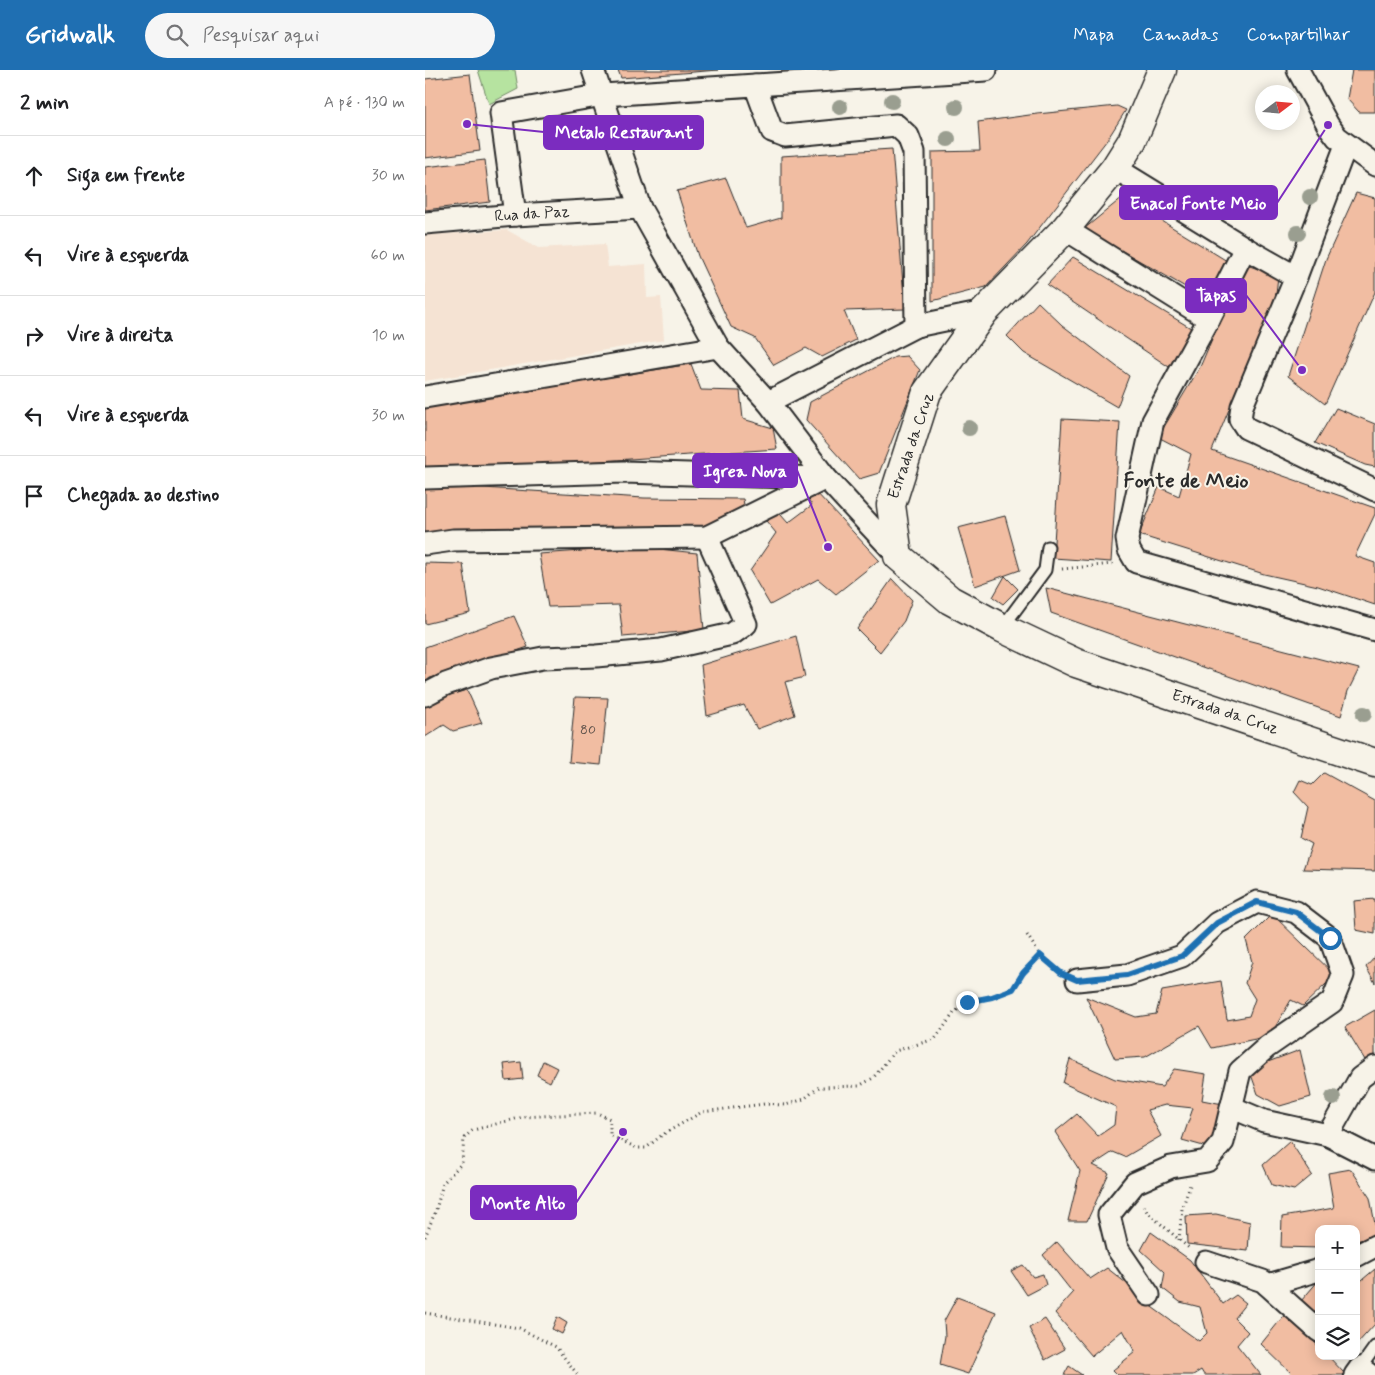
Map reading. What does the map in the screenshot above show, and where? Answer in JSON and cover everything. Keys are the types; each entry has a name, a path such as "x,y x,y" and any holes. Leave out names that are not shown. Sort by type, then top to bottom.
{"street":[{"path":"593,70 640,208 718,347 768,402 826,478 898,556"},
{"path":"515,215 501,113 603,95 986,70"},
{"name":"Estrada da Cruz","path":"1162,70 1132,141 1115,168 1065,229 985,312 927,392 891,505 898,556 950,600 1002,628 1076,663 1375,762"},
{"path":"1298,70 1328,125 1337,137 1375,165"},
{"path":"755,85 772,131 778,135 785,136 896,125 908,136 913,152 916,326"},
{"path":"1347,145 1296,277 1242,406 1240,419 1246,428 1375,490"},
{"path":"1115,168 1296,277"},
{"name":"Rua da Paz","path":"425,223 515,215 640,208"},
{"path":"1065,229 1209,320"},
{"path":"1245,248 1209,320 1153,421 1127,539 1129,550 1136,562 1375,630"},
{"path":"768,402 916,326 985,312"},
{"path":"425,397 718,347"},
{"path":"425,478 624,472 826,478"},
{"path":"425,544 453,540 707,537 826,478"},
{"path":"425,695 446,684 491,668 543,658 596,656 661,650 732,634 746,624 707,537"},
{"path":"1077,980 1127,975 1182,956 1217,923 1257,902 1296,912 1330,938 1343,975 1333,1002 1267,1047 1240,1071 1223,1142 1207,1161 1171,1168 1135,1183 1109,1215 1117,1248 1149,1295"},
{"path":"1328,1135 1360,1078 1375,1068"},
{"path":"1231,1107 1264,1122 1328,1135 1375,1159"},
{"path":"1360,1254 1375,1246"},
{"path":"1206,1262 1263,1281 1315,1326"},
{"path":"1268,1285 1315,1271"}],"lane":[{"path":"1002,628 1045,570 1048,547"},
{"path":"1358,1368 1375,1347"}],"path":[{"path":"1045,570 1136,562"},
{"path":"1027,936 1040,955 1061,973 1077,980"},
{"path":"425,1237 436,1210 443,1183 462,1163 465,1138 473,1130 523,1117 597,1113 610,1119 610,1134 637,1148 646,1148 662,1135 701,1112 764,1104 786,1105 803,1099 819,1087 859,1086 873,1078 895,1052 935,1039 955,1013 967,1002 992,997 1013,989 1023,973 1040,955"},
{"path":"1179,1241 1182,1209 1198,1162"},
{"path":"1135,1183 1147,1212 1206,1262"},
{"path":"425,1313 519,1328 556,1346 578,1375"}],"shaded area":[{"path":"507,230 539,248 605,244 608,267 646,264 647,298 661,297 664,340 425,381 425,235"}],"green space":[{"path":"478,70 515,70 518,89 489,104"}],"building":[{"path":"618,70 718,70 621,78"},
{"path":"1352,70 1375,70 1375,112 1359,112 1347,99"},
{"path":"470,74 480,151 425,158 425,79"},
{"path":"1117,106 1126,110 1107,140 1027,244 986,287 932,301 932,152 980,151 978,122"},
{"path":"892,149 905,309 844,311 856,340 822,357 806,348 774,365 755,338 731,327 698,256 677,191 726,178 746,228 781,218 781,156"},
{"path":"485,160 490,202 425,210 425,167"},
{"path":"1356,193 1375,198 1375,292 1325,404 1288,376 1326,259"},
{"path":"1123,197 1227,261 1208,300 1084,229"},
{"path":"1073,257 1199,333 1178,373 1047,285"},
{"path":"1244,264 1278,276 1274,312 1248,363 1212,451 1375,508 1375,514 1355,556 1375,563 1375,605 1318,586 1264,574 1139,535 1159,487 1179,496 1191,454 1158,437 1200,367"},
{"path":"1038,302 1062,325 1129,376 1117,407 1024,353 1007,336"},
{"path":"907,356 920,370 879,473 859,479 806,420 810,402 895,357"},
{"path":"691,364 701,390 740,391 743,419 773,428 777,449 425,473 425,407"},
{"path":"1336,408 1375,424 1375,467 1365,465 1315,443"},
{"path":"1062,419 1120,422 1111,562 1053,558"},
{"path":"425,486 644,498 743,499 745,511 704,528 486,528 425,534"},
{"path":"816,492 879,560 836,594 818,579 770,605 750,571 776,533 762,516 774,507 788,523 812,505 807,498"},
{"path":"1005,516 1020,570 975,586 958,528"},
{"path":"639,547 697,553 704,630 623,637 619,605 548,607 539,554"},
{"path":"425,563 463,564 470,613 425,624"},
{"path":"1005,576 1018,589 1003,604 993,597"},
{"path":"892,579 912,600 904,621 880,652 857,629"},
{"path":"1046,588 1359,669 1348,691 1341,716 1051,613"},
{"path":"514,616 528,647 471,667 430,678 425,682 425,647"},
{"path":"796,636 805,677 785,682 795,715 757,729 744,705 707,716 701,665"},
{"path":"467,690 482,723 453,731 444,725 425,737 425,702"},
{"path":"575,697 608,698 601,765 569,762"},
{"path":"1324,773 1375,801 1375,871 1303,869 1312,844 1301,838 1308,807 1294,792 1300,780 1312,785"},
{"path":"1375,899 1375,934 1356,930 1354,901"},
{"path":"1272,914 1338,978 1326,984 1303,1006 1291,1000 1270,1036 1212,1048 1199,1026 1145,1057 1115,1059 1086,997 1136,1017 1156,1014 1162,991 1221,981 1227,1020 1249,1016 1255,999 1245,983 1252,962 1246,940"},
{"path":"1375,957 1375,983 1366,967"},
{"path":"1375,1010 1375,1060 1368,1065 1345,1027"},
{"path":"1300,1050 1311,1097 1280,1106 1258,1094 1249,1069"},
{"path":"1070,1059 1115,1079 1162,1087 1174,1069 1206,1074 1202,1100 1223,1104 1214,1149 1182,1140 1193,1108 1165,1105 1147,1110 1161,1136 1125,1157 1113,1152 1093,1165 1109,1173 1087,1221 1068,1221 1080,1171 1055,1132 1077,1114 1098,1136 1114,1125 1116,1107 1063,1083"},
{"path":"543,1061 557,1068 550,1082 537,1075"},
{"path":"521,1062 523,1079 506,1081 504,1064"},
{"path":"1290,1141 1312,1175 1294,1190 1272,1185 1263,1165"},
{"path":"1351,1169 1370,1198 1375,1224 1375,1236 1360,1240 1360,1225 1315,1225 1315,1248 1281,1247 1282,1217 1334,1208 1328,1173"},
{"path":"1216,1214 1250,1222 1248,1251 1187,1244 1186,1216"},
{"path":"1151,1232 1190,1260 1223,1304 1236,1295 1246,1303 1234,1318 1248,1332 1237,1345 1261,1375 1204,1375 1201,1370 1193,1375 1118,1375 1113,1370 1135,1352 1123,1330 1092,1356 1055,1313 1073,1293 1043,1255 1057,1242 1090,1279 1107,1268 1149,1305 1199,1341 1207,1333 1200,1307 1180,1302 1162,1288 1165,1272 1141,1250"},
{"path":"1023,1265 1033,1277 1043,1274 1046,1285 1027,1295 1011,1271"},
{"path":"1375,1269 1375,1324 1360,1341 1360,1315 1360,1282"},
{"path":"1315,1285 1315,1313 1301,1301"},
{"path":"957,1297 996,1312 968,1374 940,1365 945,1336 944,1321"},
{"path":"1286,1313 1315,1343 1315,1360 1332,1360 1344,1373 1342,1375 1293,1375 1261,1344"},
{"path":"557,1317 567,1323 562,1334 552,1329"},
{"path":"1045,1319 1065,1349 1045,1360 1029,1328"},
{"path":"1069,1366 1082,1375 1064,1375"}],"place":[{"name":"Metalo Restaurant","path":"467,124"},
{"name":"Enacol Fonte Meio","path":"1328,125"},
{"name":"Tapas","path":"1302,370"},
{"name":"Igrea Nova","path":"828,547"},
{"name":"Monte Alto","path":"623,1132"}],"district":[{"name":"Fonte de Meio","path":"1186,481"}],"route":[{"path":"967,1002 992,997 1013,989 1023,973 1040,955 1061,973 1077,980 1127,975 1182,956 1217,923 1257,902 1296,912 1330,938"}]}
